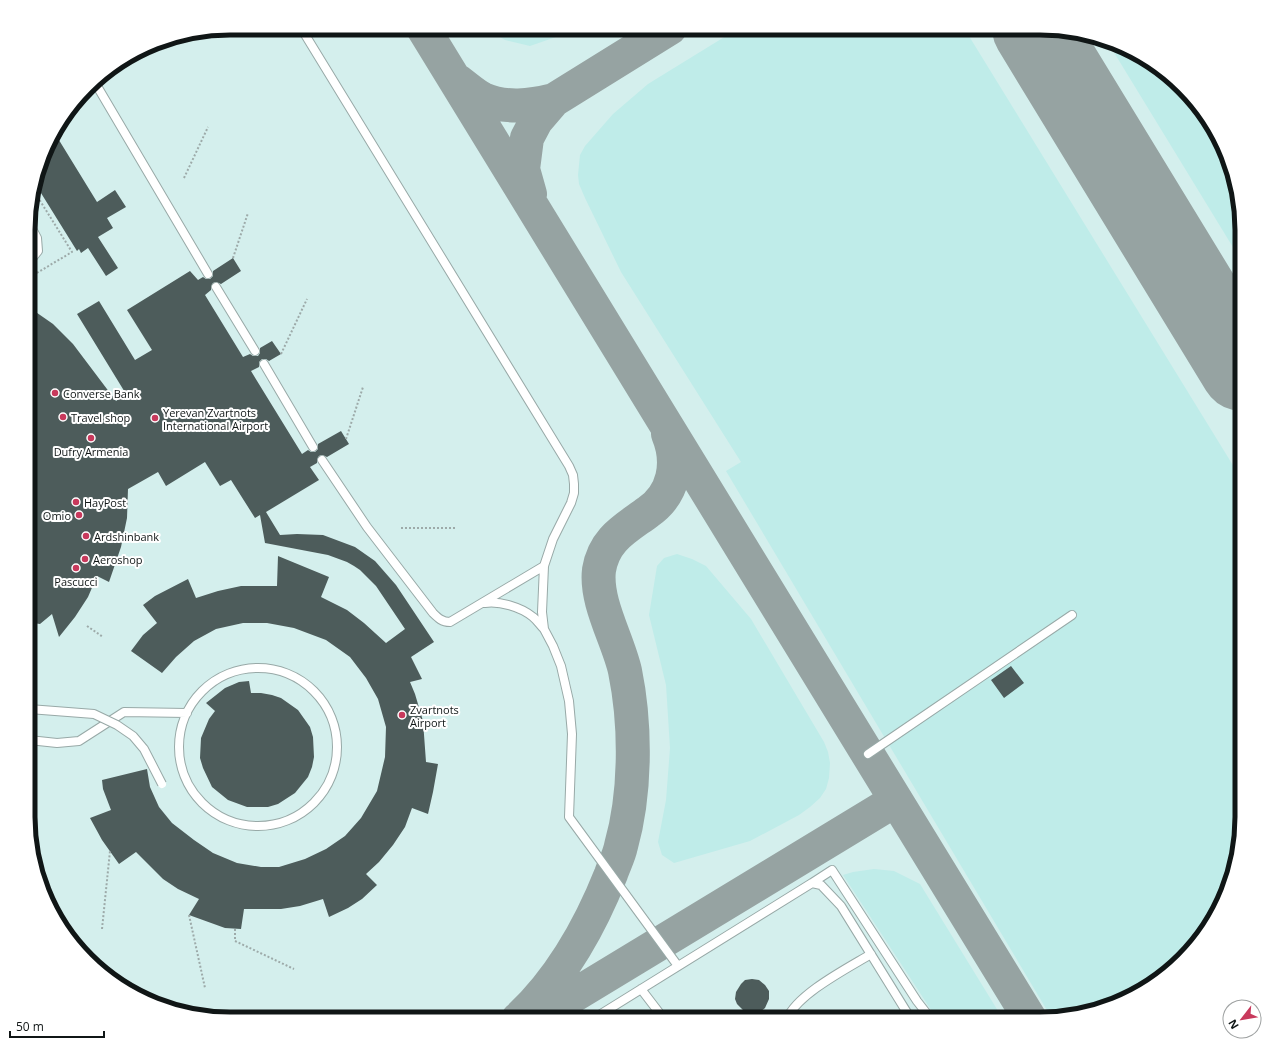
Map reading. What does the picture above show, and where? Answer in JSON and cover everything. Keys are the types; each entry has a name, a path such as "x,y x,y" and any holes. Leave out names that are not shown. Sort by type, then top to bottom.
{"lane":[{"path":"305,35 569,466 573,475 574,493 571,503 553,539 544,566 542,612 544,629"},
{"path":"98,87 208,274"},
{"path":"35,234 37,238 38,251 35,255"},
{"path":"216,287 255,351"},
{"path":"264,364 313,447"},
{"path":"322,460 367,527 439,619 445,622 450,622 544,566"},
{"path":"480,604 502,602 532,616 544,629 561,666 569,701 572,734 569,817 678,966"},
{"path":"868,754 1072,615"},
{"path":"256,669 281,672 292,677 312,691 321,700 332,722 336,734 337,746 333,770 329,782 315,802 295,817 284,822 272,825 248,826 224,818 213,812 196,795 184,773 181,761 180,736 187,713 201,693 211,684 232,673 256,669"},
{"path":"35,709 94,714 117,725 133,736 140,745 162,784"},
{"path":"35,741 57,743 79,741 124,712 187,713"},
{"path":"605,1012 832,870 917,1001 926,1012"},
{"path":"812,883 821,885 841,906 906,1012"},
{"path":"792,1012 804,997 871,954"},
{"path":"641,989 659,1012"}],"path":[{"path":"184,178 208,127"},
{"path":"35,274 72,252 38,198"},
{"path":"233,258 248,213"},
{"path":"281,354 307,299"},
{"path":"346,439 363,387"},
{"path":"401,528 456,528"},
{"path":"87,626 103,638"},
{"path":"102,929 110,851"},
{"path":"189,915 205,988"},
{"path":"235,928 235,941 294,969"}],"shaded area":[{"path":"218,35 1052,35 1102,45 1126,55 1159,75 1178,92 1195,111 1215,144 1225,168 1235,218 1235,829 1225,879 1215,903 1195,936 1178,955 1159,972 1126,992 1102,1002 1052,1012 218,1012 168,1002 144,992 111,972 92,955 75,936 55,903 45,879 35,829 35,218 45,168 55,144 75,111 92,92 111,75 144,55 168,45"},
{"path":"497,35 562,35 530,46 505,40"},
{"path":"728,35 968,35 1235,469 1235,829 1231,855 1225,879 1215,903 1195,936 1178,955 1159,972 1126,992 1102,1002 1078,1008 1048,1012 726,471 741,462 621,272 579,184 578,175 580,155 585,146 613,114 648,84"},
{"path":"1112,49 1137,61 1159,75 1178,92 1195,111 1209,133 1225,168 1231,192 1235,218 1235,251"},
{"path":"677,554 706,566 751,619 824,742 830,763 829,778 826,789 820,798 799,815 750,841 674,863 662,855 658,842 666,800 670,748 666,685 649,615 657,566 664,558"},
{"path":"874,869 894,871 920,884 999,1012 932,1012 843,875"}],"building":[{"path":"58,139 97,202 115,190 126,207 107,218 113,228 98,237 118,268 106,276 88,248 81,253 79,249 77,251 39,190 45,168"},
{"path":"233,258 241,271 221,284 216,282 213,283 211,290 205,295 243,357 250,354 253,356 258,356 260,353 260,348 272,341 281,354 269,361 262,359 259,362 259,367 251,371 302,454 308,450 315,452 318,449 318,444 341,431 349,444 327,457 322,455 319,456 317,463 310,467 319,480 266,512 280,535 323,535 355,547 375,561 396,585 434,642 411,657 422,679 410,682 423,721 426,762 438,764 428,814 412,808 405,827 393,845 379,862 366,874 377,885 362,899 348,908 329,917 323,899 300,906 281,909 244,909 241,929 225,928 189,915 199,899 178,889 163,879 136,852 119,864 102,840 90,818 111,810 103,789 102,780 147,769 150,787 159,807 172,823 194,840 213,853 237,863 261,867 279,867 305,859 326,849 345,836 361,818 377,791 385,757 386,727 378,699 366,678 350,657 326,640 294,628 267,623 243,623 216,629 194,641 176,657 162,673 131,651 143,635 157,623 143,605 155,596 188,579 196,598 241,586 277,586 278,556 329,577 321,597 347,610 386,643 405,629 376,586 360,570 347,562 328,555 265,543 260,515 255,518 231,480 220,486 205,462 166,486 158,472 128,489 127,518 121,547 109,582 97,576 88,597 75,617 59,637 52,614 40,624 35,623 35,311 53,324 73,344 116,401 126,394 77,314 99,301 135,360 152,350 127,310 190,271 198,280 203,277 210,279 213,276 213,271"},
{"path":"1011,666 1024,683 1004,698 991,680"},
{"path":"249,681 251,693 261,693 281,698 298,710 310,727 313,737 314,757 308,777 295,793 278,804 268,807 247,807 228,800 212,787 200,758 201,738 209,719 215,711 206,703 225,688 239,682"},
{"path":"745,980 759,980 769,991 769,999 765,1008 760,1012 742,1012 743,1010 737,1004 735,999 736,992"}],"taxiway":[{"path":"427,35 1026,1012"},
{"path":"554,100 659,35"},
{"path":"458,81 483,99 500,104 518,106 554,100 536,121 527,138 523,169 530,194"},
{"path":"525,1012 547,987 572,952 594,914 620,850 630,804 633,736 629,692 625,671 600,595 599,570 602,559 611,543 624,530 657,505 669,487 674,467 674,456 668,434"},
{"path":"547,1012 896,800"}],"runway":[{"path":"1038,35 1235,358"}],"place":[{"name":"Converse Bank","path":"55,393"},
{"name":"Travel shop","path":"63,417"},
{"name":"Yerevan Zvartnots International Airport","path":"155,418"},
{"name":"Dufry Armenia","path":"91,438"},
{"name":"HayPost","path":"76,502"},
{"name":"Omio","path":"79,515"},
{"name":"Ardshinbank","path":"86,536"},
{"name":"Aeroshop","path":"85,559"},
{"name":"Pascucci","path":"76,568"},
{"name":"Zvartnots Airport","path":"402,715"}]}
